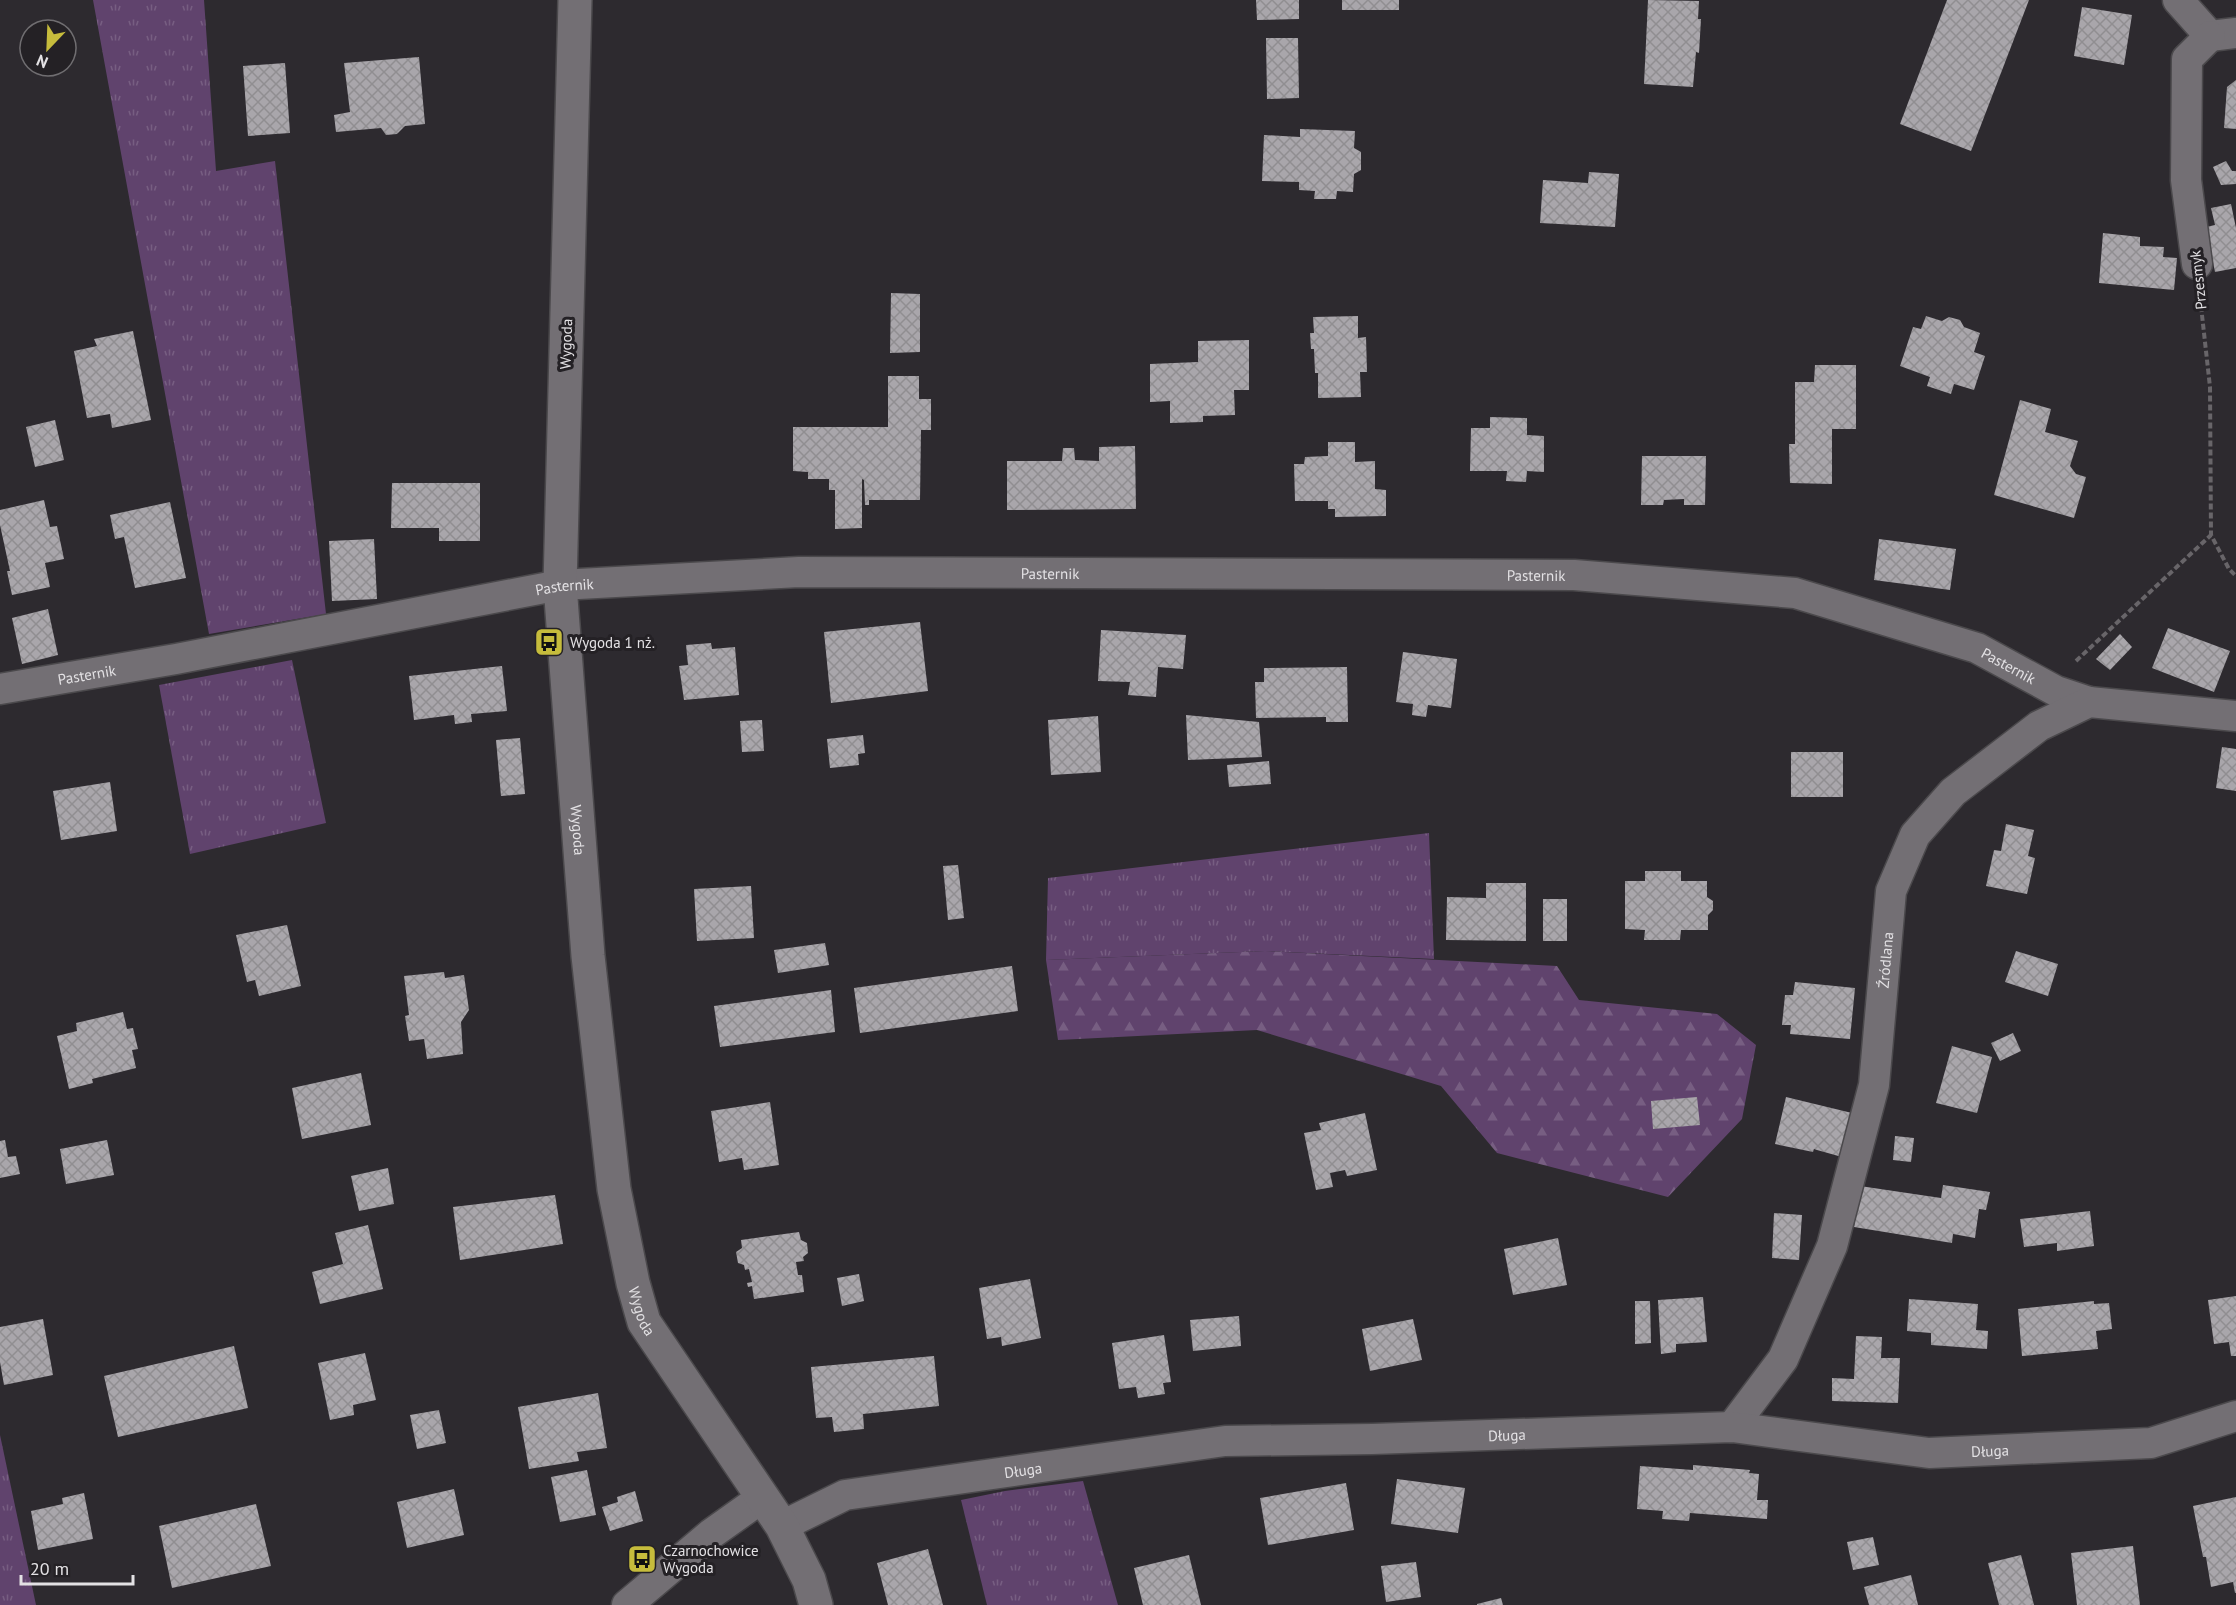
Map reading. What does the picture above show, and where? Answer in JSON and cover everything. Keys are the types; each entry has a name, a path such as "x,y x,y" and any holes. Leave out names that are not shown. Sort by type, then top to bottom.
{"street":[{"name":"Wygoda","path":"575,0 560,585 597,1045 614,1189 633,1283 644,1322 782,1526 809,1580 816,1605"},
{"path":"2178,0 2223,34"},
{"name":"Przesmyk","path":"2197,264 2186,180 2187,59 2223,34"},
{"name":"Pasternik","path":"0,689 176,659 560,585 799,572 1574,575 1795,593 1977,648 2056,691 2089,702"},
{"path":"2089,702 2236,716"},
{"name":"Źródlana","path":"1732,1427 1783,1359 1832,1246 1874,1085 1892,891 1915,835 1953,792 2039,726 2089,702"},
{"name":"Długa","path":"782,1526 845,1496 1225,1441 1372,1439 1732,1427 1929,1453 2151,1443 2236,1416"},
{"path":"627,1605 711,1534 763,1497"}],"path":[{"name":"Przesmyk","path":"2197,264 2210,387 2211,535 2229,569 2236,576"},
{"path":"2056,691 2074,662 2211,535"}],"green space":[{"path":"93,0 204,0 216,171 275,161 326,614 209,634"},
{"path":"292,660 326,823 190,854 159,685"},
{"path":"1429,833 1434,959 1265,951 1046,960 1048,878"},
{"path":"1265,951 1557,966 1579,1000 1717,1014 1756,1045 1742,1119 1668,1197 1497,1153 1441,1086 1257,1030 1058,1040 1046,960"},
{"path":"0,1435 36,1605 0,1605"},
{"path":"1083,1481 1118,1605 987,1605 961,1500 1005,1491"}],"building":[{"path":"1256,0 1299,0 1299,19 1257,20"},
{"path":"1342,0 1399,0 1399,10 1342,10"},
{"path":"1648,0 1699,1 1698,19 1701,19 1699,53 1696,52 1693,87 1644,84"},
{"path":"1947,0 2029,0 1971,151 1900,124"},
{"path":"2082,7 2132,15 2124,65 2074,56"},
{"path":"1266,38 1298,38 1299,98 1267,99"},
{"path":"419,57 425,124 405,126 397,134 386,135 381,128 336,132 334,115 350,112 344,63"},
{"path":"285,63 290,133 248,136 243,66"},
{"path":"2236,80 2236,129 2224,128 2227,87"},
{"path":"1300,129 1355,131 1354,148 1361,152 1361,170 1354,174 1353,192 1337,191 1336,199 1314,199 1315,191 1299,190 1299,182 1262,181 1264,135 1300,137"},
{"path":"2226,161 2232,171 2236,171 2236,184 2221,185 2213,167"},
{"path":"1589,172 1619,174 1615,227 1540,223 1543,180 1588,183"},
{"path":"2231,204 2236,228 2236,268 2215,272 2206,227 2215,225 2211,208"},
{"path":"2103,233 2140,237 2140,246 2164,247 2163,257 2177,258 2174,290 2099,283"},
{"path":"891,293 920,294 920,352 890,353"},
{"path":"1358,316 1358,338 1366,337 1367,372 1360,372 1361,397 1318,398 1318,373 1315,373 1314,349 1311,349 1310,333 1314,333 1313,317"},
{"path":"1926,316 1942,321 1949,317 1960,320 1964,327 1980,333 1974,352 1985,356 1974,390 1954,384 1951,394 1927,386 1930,377 1900,366 1913,327 1921,329"},
{"path":"133,331 151,420 112,428 110,414 87,418 74,351 97,346 94,339"},
{"path":"1249,340 1249,390 1234,390 1235,415 1203,416 1203,422 1170,423 1170,401 1150,402 1150,364 1198,362 1198,341"},
{"path":"1815,365 1856,365 1856,429 1832,429 1832,484 1790,483 1789,444 1795,444 1795,382 1814,382"},
{"path":"888,376 919,376 919,399 931,399 931,430 921,430 920,500 869,500 869,505 865,505 864,480 862,479 862,528 835,529 835,490 829,490 829,479 808,479 808,472 793,471 793,427 888,427"},
{"path":"2020,400 2051,409 2045,432 2078,441 2070,466 2076,474 2086,477 2074,518 1994,495"},
{"path":"1490,417 1527,418 1527,435 1544,436 1544,472 1527,471 1526,482 1506,481 1507,471 1470,471 1471,428 1490,428"},
{"path":"55,420 64,460 35,467 26,427"},
{"path":"1328,442 1355,442 1355,462 1375,461 1375,489 1386,490 1386,516 1335,517 1335,509 1328,509 1328,501 1295,501 1294,464 1304,464 1305,457 1328,456"},
{"path":"1135,446 1136,509 1007,510 1007,461 1062,461 1063,448 1074,448 1075,460 1099,461 1099,447"},
{"path":"1642,456 1706,456 1705,505 1684,505 1684,499 1664,500 1663,505 1641,505"},
{"path":"392,483 480,483 480,541 439,541 439,528 391,528"},
{"path":"44,500 50,527 57,526 64,559 45,563 50,587 12,595 7,571 10,571 0,525 0,510"},
{"path":"170,502 186,578 135,588 124,537 115,539 110,515"},
{"path":"374,539 377,599 332,601 329,541"},
{"path":"1879,539 1956,549 1950,590 1874,580"},
{"path":"48,609 58,655 22,664 12,618"},
{"path":"920,622 928,691 831,703 824,632"},
{"path":"2168,628 2230,651 2214,692 2152,668"},
{"path":"1101,630 1186,635 1183,669 1158,667 1156,697 1128,695 1130,682 1098,681"},
{"path":"2120,634 2132,647 2110,670 2096,659"},
{"path":"711,643 712,649 735,647 739,695 684,700 679,666 688,665 686,645"},
{"path":"1403,652 1457,659 1451,708 1428,705 1426,717 1412,715 1413,704 1396,702"},
{"path":"502,666 507,711 471,714 472,722 455,724 454,715 414,720 409,676"},
{"path":"1347,667 1348,722 1326,722 1326,717 1256,718 1255,682 1264,682 1264,668"},
{"path":"1186,715 1259,722 1262,757 1188,760"},
{"path":"1098,716 1101,772 1051,775 1048,720"},
{"path":"762,720 764,751 742,752 740,721"},
{"path":"863,735 865,753 858,754 859,765 830,768 827,739"},
{"path":"520,738 525,794 501,796 496,740"},
{"path":"2222,747 2236,749 2236,791 2216,788"},
{"path":"1791,752 1843,752 1843,797 1791,797"},
{"path":"1269,761 1271,784 1229,787 1227,765"},
{"path":"110,782 117,831 61,840 53,791"},
{"path":"2006,824 2034,830 2028,856 2035,858 2027,894 1986,886 1994,850 2001,851"},
{"path":"958,865 964,918 948,920 943,866"},
{"path":"1645,871 1681,871 1681,881 1707,881 1707,897 1713,901 1713,910 1708,915 1708,930 1681,930 1680,940 1644,940 1645,930 1625,929 1625,881 1645,881"},
{"path":"1486,883 1526,883 1526,941 1446,940 1447,897 1486,898"},
{"path":"751,886 754,938 697,941 694,889"},
{"path":"1543,899 1567,899 1567,941 1543,941"},
{"path":"287,925 301,986 259,996 255,980 247,982 236,935"},
{"path":"825,943 829,965 778,973 774,950"},
{"path":"2016,951 2058,964 2048,996 2005,982"},
{"path":"1012,966 1018,1011 860,1033 854,988"},
{"path":"444,972 445,978 464,975 469,1010 461,1022 463,1054 427,1059 424,1039 409,1041 405,1016 409,1015 404,976"},
{"path":"1795,982 1855,988 1850,1039 1790,1034 1791,1025 1782,1025 1785,995 1793,995"},
{"path":"831,990 835,1032 720,1047 714,1006"},
{"path":"123,1012 127,1029 133,1028 138,1049 132,1050 136,1068 92,1079 93,1083 69,1089 57,1036 77,1031 76,1023"},
{"path":"2013,1033 2021,1051 2000,1061 1991,1043"},
{"path":"1952,1046 1992,1057 1977,1113 1936,1103"},
{"path":"361,1073 371,1125 302,1139 292,1088"},
{"path":"1697,1097 1700,1125 1653,1129 1651,1101"},
{"path":"1786,1097 1852,1113 1842,1157 1814,1149 1813,1152 1775,1144"},
{"path":"770,1102 779,1165 744,1170 742,1158 719,1162 711,1111"},
{"path":"1365,1113 1377,1170 1347,1176 1345,1170 1330,1173 1333,1187 1316,1190 1304,1133 1321,1130 1319,1123"},
{"path":"1895,1136 1914,1138 1911,1162 1893,1160"},
{"path":"5,1140 8,1157 16,1156 20,1174 0,1178 0,1141"},
{"path":"107,1140 114,1175 66,1184 60,1149"},
{"path":"388,1168 394,1204 359,1211 351,1176"},
{"path":"1943,1185 1990,1192 1986,1210 1979,1209 1975,1238 1953,1234 1952,1243 1854,1227 1860,1186 1941,1198"},
{"path":"555,1195 563,1244 460,1260 453,1207"},
{"path":"2090,1211 2094,1246 2057,1251 2057,1243 2024,1247 2020,1219"},
{"path":"1774,1213 1802,1215 1799,1260 1772,1258"},
{"path":"368,1225 383,1289 320,1304 312,1272 343,1264 335,1233"},
{"path":"799,1232 801,1240 807,1243 808,1253 803,1257 804,1261 796,1262 798,1275 802,1275 804,1292 754,1299 752,1286 748,1287 747,1283 752,1282 749,1269 745,1270 744,1265 738,1263 736,1252 742,1248 741,1240"},
{"path":"1558,1238 1567,1285 1513,1295 1504,1249"},
{"path":"859,1274 864,1301 842,1306 837,1278"},
{"path":"1030,1279 1041,1338 1002,1346 1001,1337 987,1339 979,1288"},
{"path":"2236,1296 2236,1356 2231,1356 2229,1342 2214,1344 2208,1300"},
{"path":"1703,1297 1707,1342 1676,1344 1676,1352 1661,1354 1658,1300"},
{"path":"1909,1299 1978,1304 1976,1330 1988,1331 1987,1349 1931,1345 1931,1333 1907,1331"},
{"path":"1635,1301 1650,1301 1651,1343 1635,1344"},
{"path":"2094,1301 2094,1304 2109,1303 2112,1329 2096,1331 2098,1349 2022,1356 2018,1309"},
{"path":"1239,1316 1241,1346 1193,1351 1190,1320"},
{"path":"43,1319 53,1375 4,1385 0,1362 0,1327"},
{"path":"1413,1319 1422,1360 1370,1371 1362,1329"},
{"path":"1164,1335 1171,1382 1163,1383 1165,1394 1138,1398 1136,1387 1119,1389 1112,1343"},
{"path":"1856,1336 1882,1337 1881,1358 1900,1358 1898,1403 1832,1401 1832,1378 1854,1379"},
{"path":"234,1346 248,1408 118,1437 104,1376"},
{"path":"365,1353 376,1400 353,1405 354,1415 330,1420 318,1363"},
{"path":"934,1356 939,1406 863,1414 864,1429 834,1432 832,1417 816,1418 811,1367"},
{"path":"598,1393 607,1448 577,1452 579,1461 529,1469 518,1407"},
{"path":"439,1410 446,1443 417,1449 410,1415"},
{"path":"1693,1465 1750,1470 1749,1473 1759,1474 1757,1500 1768,1500 1767,1519 1690,1513 1689,1521 1662,1519 1663,1511 1637,1509 1640,1466 1693,1470"},
{"path":"587,1470 596,1515 560,1522 551,1477"},
{"path":"1397,1479 1465,1488 1458,1533 1391,1524"},
{"path":"1346,1483 1354,1530 1268,1545 1260,1498"},
{"path":"454,1489 464,1535 407,1548 397,1502"},
{"path":"635,1491 643,1521 610,1531 602,1507 618,1502 617,1497"},
{"path":"84,1493 93,1539 38,1550 31,1511 63,1504 62,1498"},
{"path":"2236,1497 2235,1593 2233,1582 2211,1587 2193,1506"},
{"path":"256,1504 271,1566 172,1588 159,1526"},
{"path":"1873,1537 1879,1565 1853,1570 1847,1542"},
{"path":"2133,1546 2140,1605 2077,1605 2071,1553"},
{"path":"928,1549 943,1605 888,1605 877,1563"},
{"path":"1189,1555 1201,1605 1143,1605 1134,1568"},
{"path":"2021,1555 2034,1605 1999,1605 1988,1563"},
{"path":"1416,1562 1421,1597 1386,1602 1381,1566"},
{"path":"1911,1575 1918,1605 1869,1605 1864,1587"},
{"path":"1501,1598 1503,1605 1477,1605 1477,1604"}],"place":[{"name":"Wygoda 1 nż.","path":"549,642"},
{"name":"Czarnochowice Wygoda","path":"642,1559"}]}
